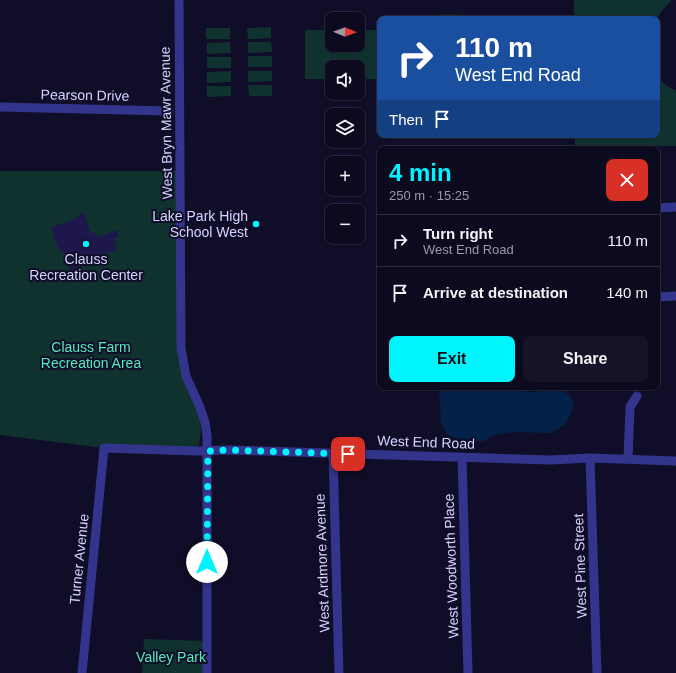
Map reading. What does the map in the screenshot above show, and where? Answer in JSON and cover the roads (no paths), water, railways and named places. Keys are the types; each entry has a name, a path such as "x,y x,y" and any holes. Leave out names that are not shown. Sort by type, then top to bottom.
{"street":[{"name":"West Bryn Mawr Avenue","path":"179,0 181,348 186,376 205,422 208,451 207,673"},
{"name":"Pearson Drive","path":"0,107 169,111"},
{"path":"660,208 676,207"},
{"path":"660,297 676,296"},
{"path":"628,459 630,407 637,396"},
{"name":"West End Road","path":"104,448 208,451 229,450 551,460 590,458 676,461"},
{"name":"Turner Avenue","path":"82,673 104,448"},
{"name":"West Ardmore Avenue","path":"333,453 339,673"},
{"name":"West Woodworth Place","path":"462,457 468,673"},
{"name":"West Pine Street","path":"590,458 597,673"}],"water":[{"path":"439,390 520,390 533,392 540,390 564,390 574,402 571,414 564,425 551,433 515,432 495,435 483,441 469,442 465,438 458,439 446,434 441,422"}],"place":[{"name":"Lake Park High School West","path":"256,224"},
{"name":"Clauss Recreation Center","path":"86,244"}],"park label":[{"name":"Clauss Farm Recreation Area","path":"91,356"},
{"name":"Valley Park","path":"171,657"}]}
